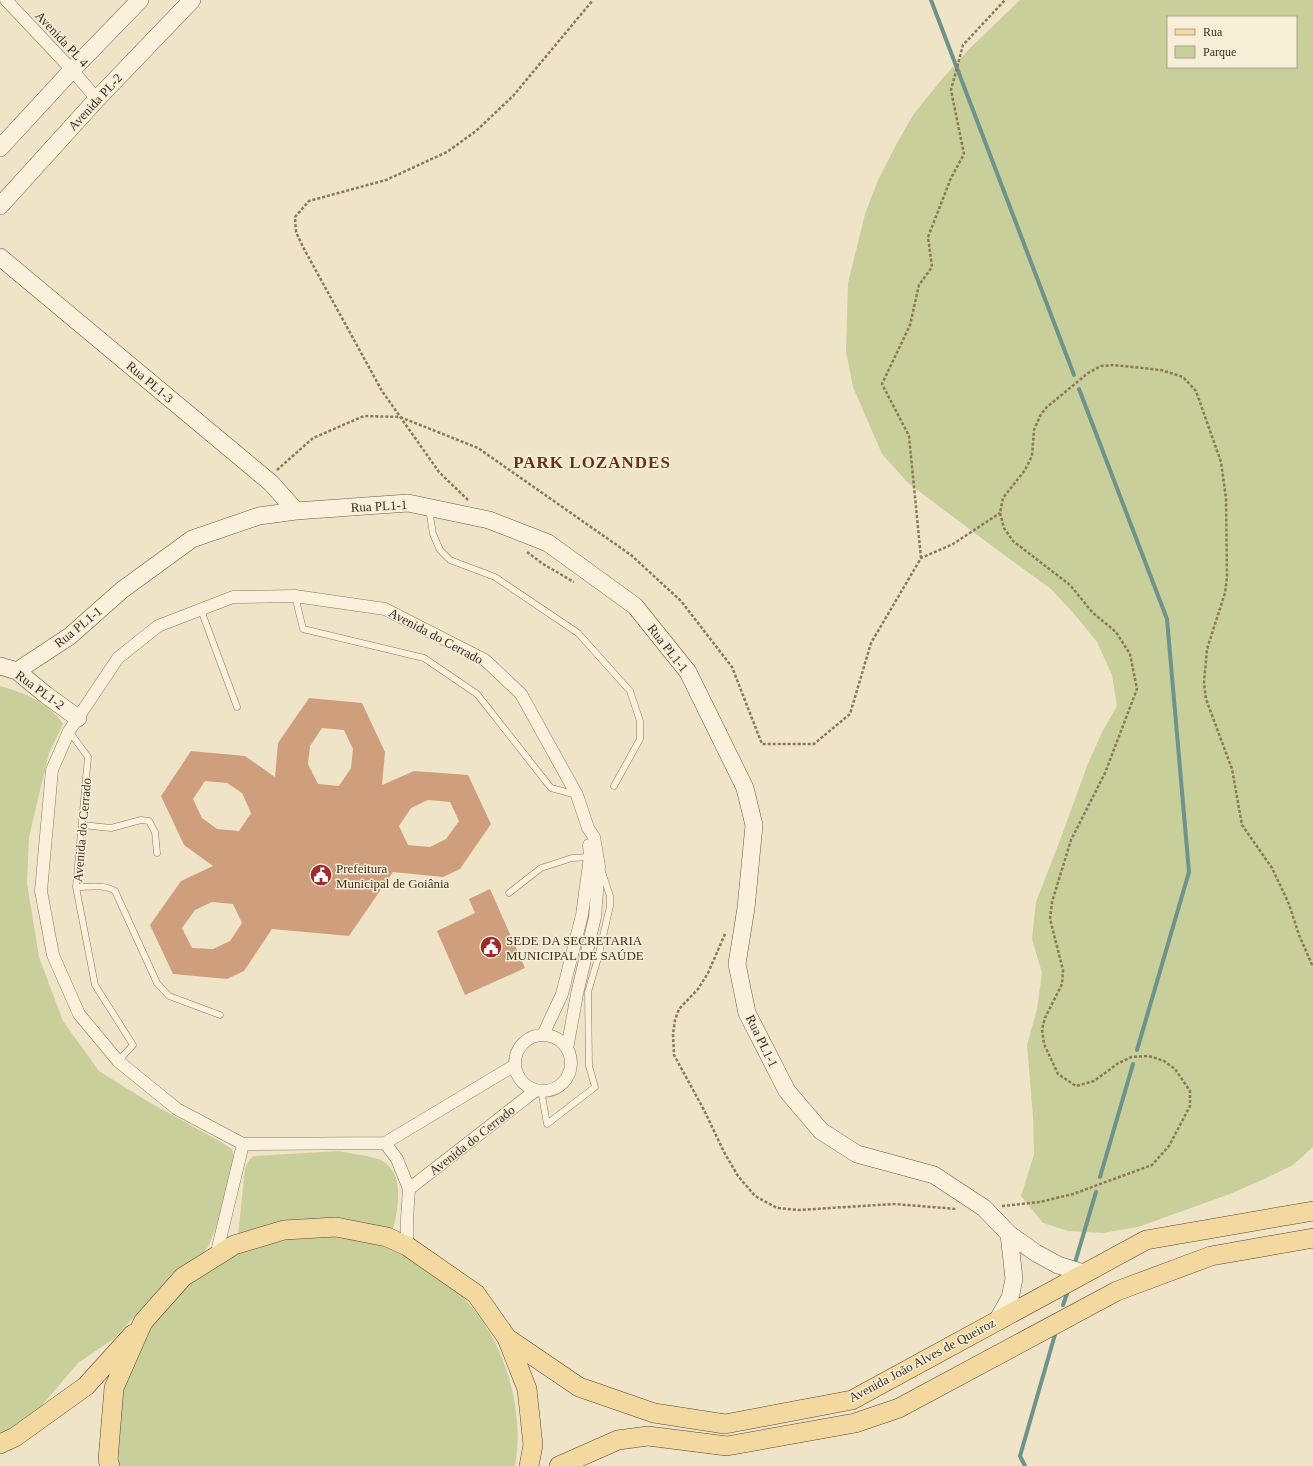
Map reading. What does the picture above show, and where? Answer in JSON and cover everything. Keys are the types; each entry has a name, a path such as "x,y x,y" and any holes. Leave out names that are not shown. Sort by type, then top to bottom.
{"main road":[{"name":"Avenida João Alves de Queiroz","path":"507,1338 579,1387 654,1413 725,1424 852,1400 1146,1240 1313,1211"},
{"path":"0,1444 15,1437 86,1386 183,1277 234,1245 284,1230 336,1227 387,1237 407,1246 476,1294 507,1338 527,1389 532,1445 529,1466"},
{"name":"Avenida João Alves de Queiroz","path":"559,1466 618,1440 648,1436 727,1446 854,1424 899,1408 1117,1291 1211,1256 1313,1238"},
{"path":"110,1466 108,1460 114,1388 143,1322"}],"street":[{"name":"Avenida PL 4","path":"6,0 72,70 96,99"},
{"path":"0,148 72,70 140,0"},
{"name":"Avenida PL-2","path":"0,206 96,99 192,0"},
{"name":"Rua PL1-3","path":"0,257 266,479 296,511"},
{"name":"Rua PL1-1","path":"17,671 70,636 122,590 192,539 259,516 296,511 408,502 489,520 548,543 635,606 688,672 744,788 754,825 746,908 737,964 747,1014 787,1091 821,1131 857,1154 934,1175 984,1208 1009,1234 1036,1253 1058,1266 1084,1273"},
{"name":"Avenida do Cerrado","path":"385,1144 243,1144 177,1109 118,1061 79,1014 53,955 41,891 52,770 74,724 118,658 158,626 233,597 295,596 385,608 485,660 521,694 577,795 588,828 590,857 582,915 562,994 543,1035"},
{"name":"Rua PL1-2","path":"0,666 17,671 46,695 74,724"},
{"name":"Avenida do Cerrado","path":"567,1049 583,993 595,917 599,866 594,837 588,828"},
{"path":"534,1036 552,1036 561,1041 567,1049 570,1058 570,1068 560,1085 551,1089 538,1090 528,1086 517,1074 515,1065 516,1056 520,1047 526,1040 534,1036"},
{"path":"407,1246 406,1219 409,1189 397,1159 385,1144 515,1065"},
{"name":"Avenida do Cerrado","path":"409,1189 538,1090"},
{"path":"216,1256 243,1144"},
{"path":"997,1321 1010,1298 1014,1279 1009,1234"}],"lane":[{"path":"429,507 433,534 440,550 450,560 495,577 578,633 630,692 640,721 640,738 614,786"},
{"name":"Avenida do Cerrado","path":"295,596 303,629 424,658 477,694 551,788 577,795"},
{"path":"201,610 237,707"},
{"name":"Avenida do Cerrado","path":"74,724 88,757 76,887 95,985 133,1044 118,1061"},
{"path":"82,825 110,828 141,820 149,821 155,832 157,854"},
{"path":"508,893 541,868 572,858 590,857 599,866"},
{"path":"76,887 104,886 115,891 157,983 169,996 220,1015"},
{"path":"538,1090 547,1124 595,1087 589,1066 583,993 562,994"}],"path":[{"path":"489,520 439,472 382,391 303,247 296,232 295,217 309,201 386,180 446,152 476,131 513,96 593,0"},
{"path":"921,558 909,436 882,384 910,325 919,285 932,267 928,237 951,178 964,154 951,90 963,45 1005,0"},
{"path":"727,928 708,973 698,989 679,1009 675,1020 673,1034 674,1055 738,1176 755,1196 777,1208 799,1210 894,1204 970,1210 1040,1202 1073,1194 1152,1165 1169,1146 1190,1106 1190,1091 1175,1069 1164,1061 1149,1056 1131,1057 1117,1064 1094,1081 1076,1086 1058,1074 1044,1044 1042,1029 1045,1018 1062,984 1062,970 1050,919 1052,902 1072,840 1105,773 1137,689 1130,654 1116,632 1093,613 1070,585 1013,541 1004,528 1000,513 1003,498 1025,470 1032,456 1034,430 1041,414 1047,407 1088,373 1101,366 1114,365 1161,370 1183,377 1196,392 1221,462 1226,498 1227,577 1225,593 1207,649 1204,683 1206,699 1232,770 1242,825 1272,868 1290,904 1299,935 1313,967"},
{"path":"266,479 313,438 364,416 400,417 478,448 631,554 681,601 732,667 762,744 814,744 850,714 871,643 921,558 953,544 1000,513"},
{"path":"526,551 543,564 577,584"}],"green space":[{"path":"1020,0 1313,0 1313,1147 1293,1165 1230,1194 1138,1227 1103,1233 1068,1231 1043,1223 1021,1196 1034,1154 1033,1117 1027,1045 1037,1009 1042,973 1032,939 1036,902 1087,766 1102,732 1117,706 1112,675 1097,642 1051,589 908,483 882,454 853,387 846,352 848,283 865,214 878,180 913,115 966,52"},
{"path":"0,686 35,699 51,710 63,724 49,753 29,837 27,883 39,957 63,1021 99,1071 147,1101 232,1149 235,1164 229,1176 219,1220 208,1247 198,1258 172,1274 115,1338 78,1363 15,1437 0,1441"},
{"path":"339,1151 378,1159 387,1164 393,1172 397,1181 398,1203 392,1233 238,1235 245,1168 249,1160 254,1156"},
{"path":"326,1236 347,1238 377,1244 397,1251 456,1291 472,1308 486,1327 498,1348 507,1371 517,1419 518,1443 515,1466 119,1466 117,1436 122,1393 146,1332 189,1283 244,1250 286,1238"}],"building":[{"path":"309,698 362,703 385,752 382,785 414,771 468,775 491,824 460,869 443,877 393,872 349,936 272,929 244,971 227,979 173,974 150,925 181,881 213,866 184,845 161,796 191,751 245,756 275,777 278,743","holes":["322,728 344,730 353,749 351,768 339,786 318,784 308,764 310,746","205,781 227,783 242,793 251,813 239,831 217,829 202,818 193,799","428,800 450,802 459,821 446,839 430,847 408,845 399,826 411,808","212,902 233,904 242,923 230,941 213,949 192,948 182,928 195,910"]},
{"path":"490,889 525,968 465,995 437,931 475,913 469,899"}],"waterway":[{"path":"931,0 1074,375"},
{"path":"1079,389 1167,619 1189,872 1137,1050"},
{"path":"1100,1177 1133,1064"},
{"path":"1074,1266 1096,1192"},
{"path":"1063,1305 1068,1291"},
{"path":"1025,1466 1020,1456 1056,1331"}],"place":[{"name":"Prefeitura Municipal de Goiânia","path":"321,875"},
{"name":"SEDE DA SECRETARIA MUNICIPAL DE SAÚDE","path":"491,947"}],"district":[{"name":"PARK LOZANDES","path":"592,462"}]}
